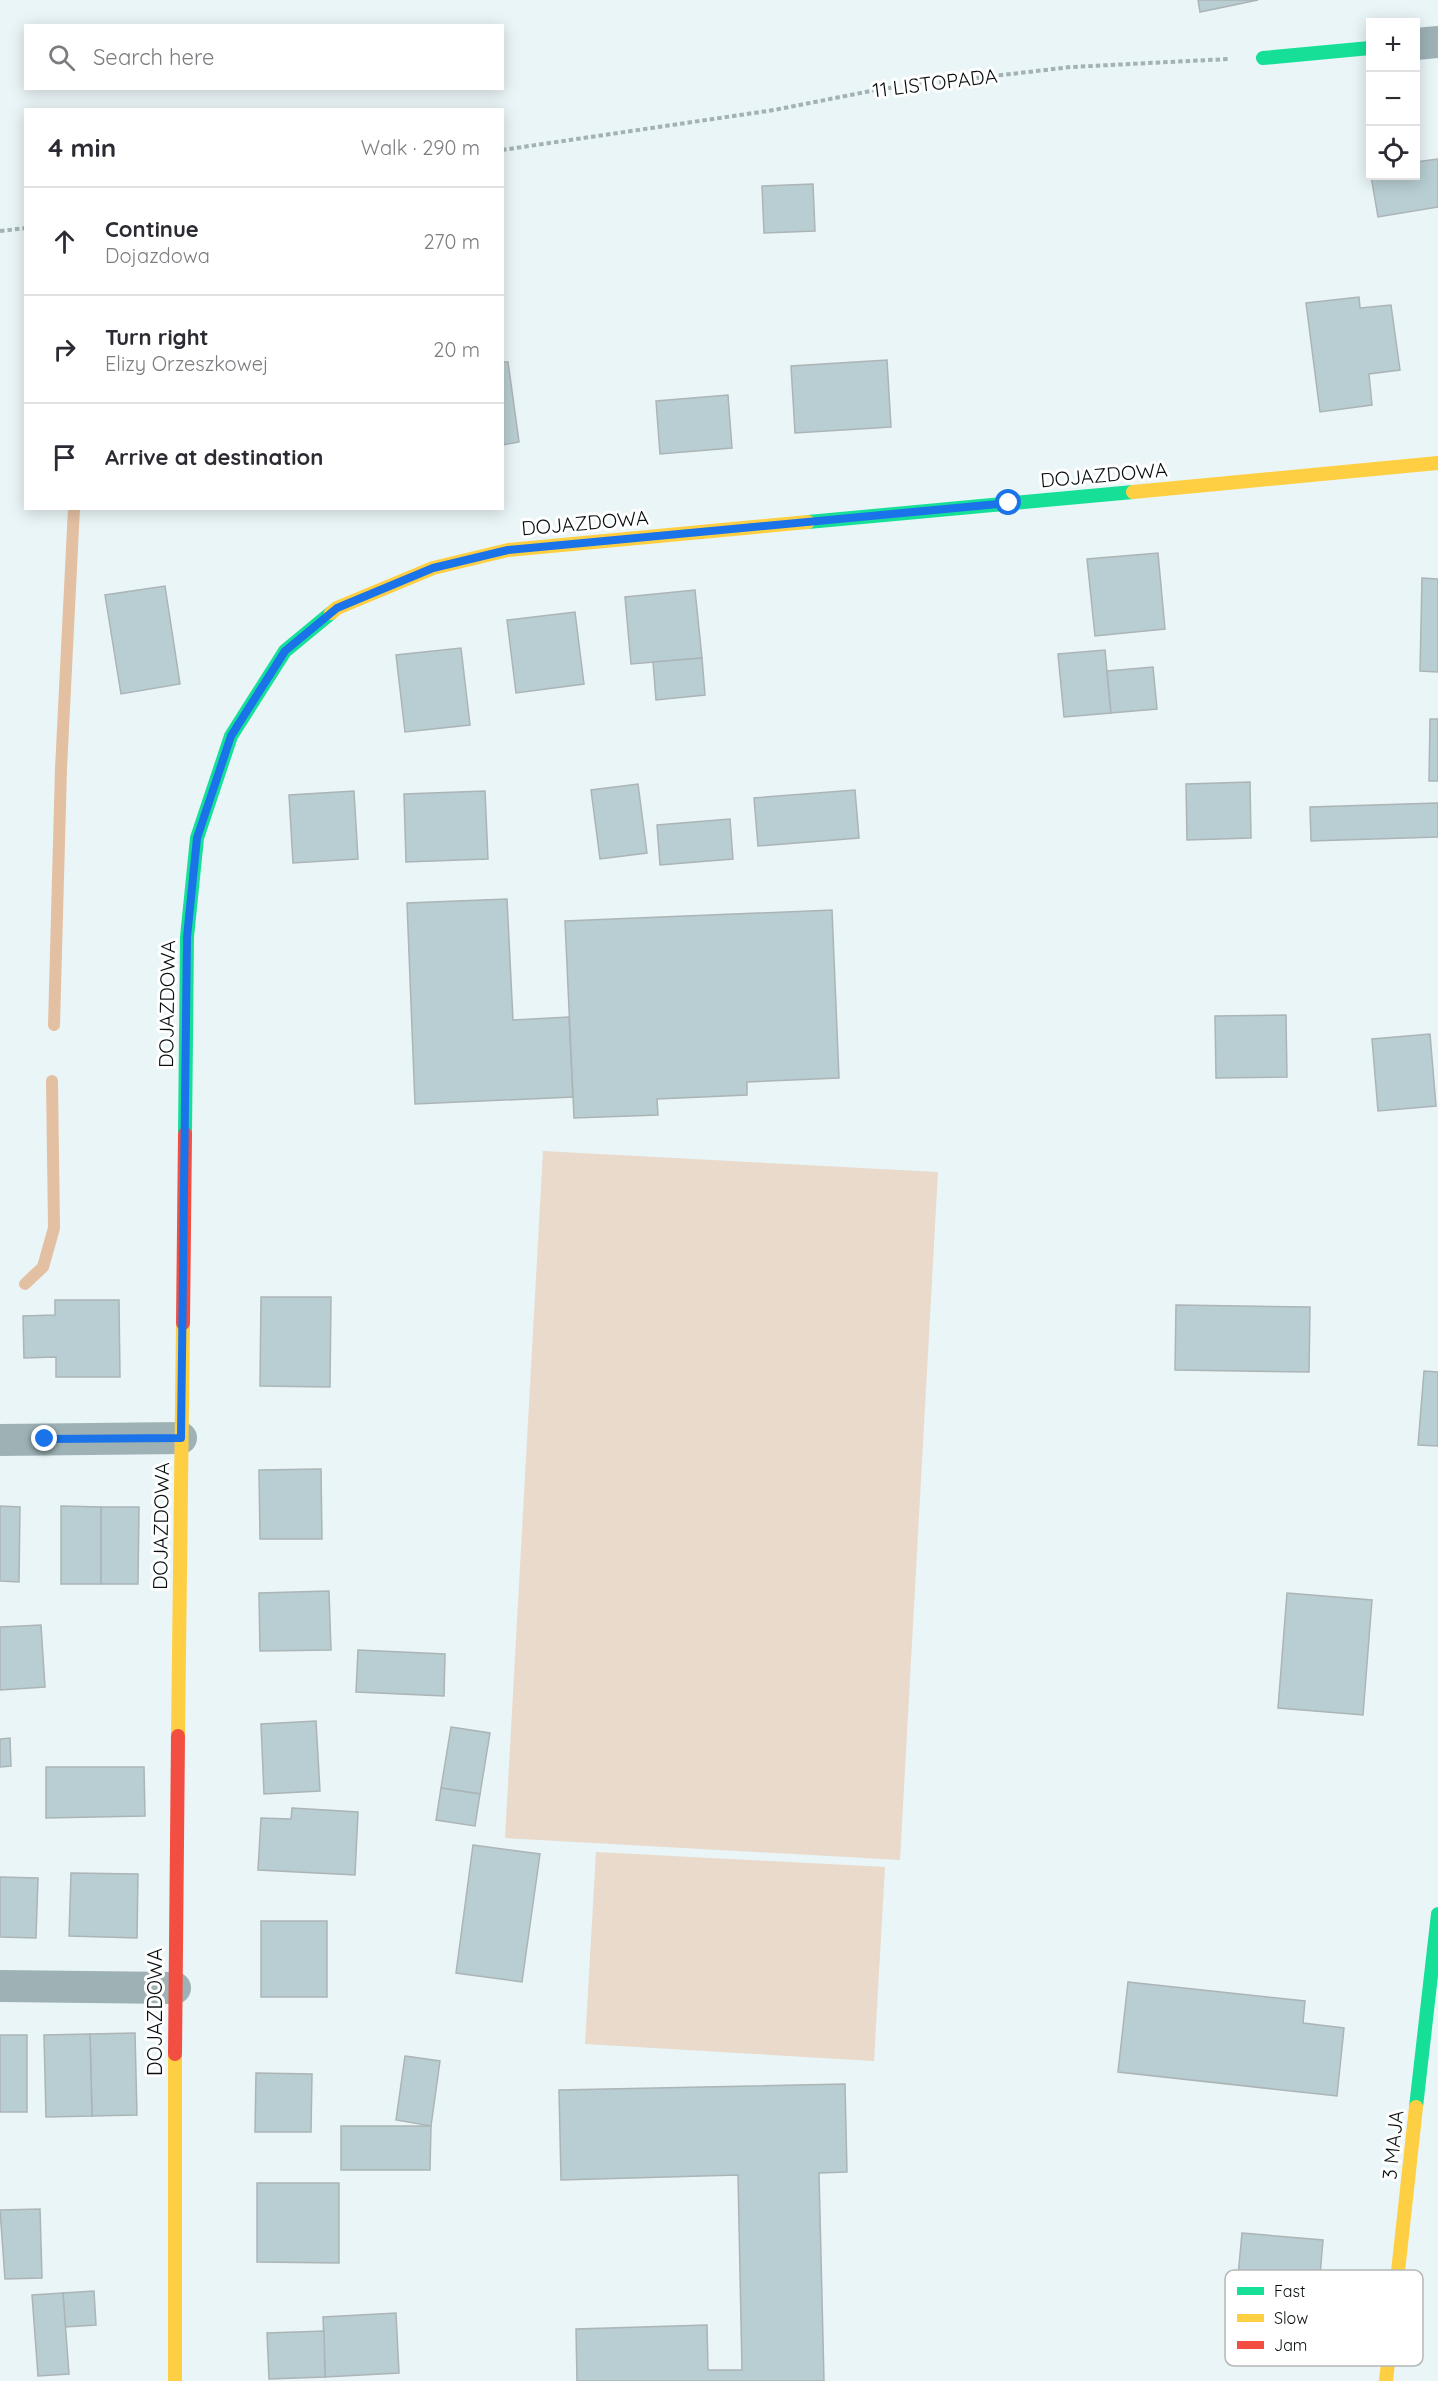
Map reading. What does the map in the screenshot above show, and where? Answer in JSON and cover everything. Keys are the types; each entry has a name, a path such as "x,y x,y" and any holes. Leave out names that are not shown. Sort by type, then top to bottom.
{"street":[{"path":"1420,44 1438,42"},
{"path":"1263,58 1366,48"},
{"name":"DOJAZDOWA","path":"175,2381 175,1988 187,937 197,838 231,736 285,651 337,608 433,568 508,550 1438,463"},
{"path":"0,1440 181,1438"},
{"name":"3 MAJA","path":"1398,2270 1438,1914"},
{"path":"0,1986 175,1988"},
{"name":"3 MAJA","path":"1386,2381 1388,2366"}],"path":[{"name":"11 LISTOPADA","path":"504,150 774,110 881,89 1071,67 1263,58"},
{"path":"0,231 24,228"}],"shaded area":[{"path":"543,1151 938,1172 900,1860 505,1838"},
{"path":"596,1852 885,1867 874,2061 585,2044"}],"building":[{"path":"1198,0 1258,0 1200,12"},
{"path":"1438,159 1438,207 1378,217 1372,180 1420,180 1420,161"},
{"path":"813,184 815,231 764,233 762,186"},
{"path":"1359,297 1360,308 1391,305 1400,370 1369,374 1372,405 1320,412 1306,303"},
{"path":"887,360 891,427 795,433 791,366"},
{"path":"504,362 508,362 519,442 504,445"},
{"path":"728,395 732,448 660,454 656,401"},
{"path":"1158,553 1165,629 1095,636 1087,559"},
{"path":"1422,578 1438,579 1438,672 1420,671"},
{"path":"165,586 180,684 121,694 105,595"},
{"path":"695,590 702,658 631,664 625,597"},
{"path":"575,612 584,684 516,693 507,620"},
{"path":"461,648 470,725 405,732 396,655"},
{"path":"1105,650 1111,713 1064,717 1058,654"},
{"path":"702,658 705,695 656,700 653,662"},
{"path":"1153,667 1157,709 1111,713 1107,671"},
{"path":"1430,719 1438,719 1438,781 1429,781"},
{"path":"1250,782 1251,838 1187,840 1186,784"},
{"path":"638,784 647,853 600,859 591,790"},
{"path":"855,790 859,838 758,846 754,798"},
{"path":"354,791 358,859 293,863 289,795"},
{"path":"485,791 488,859 406,862 404,794"},
{"path":"1438,803 1438,837 1311,841 1310,807"},
{"path":"730,819 733,859 660,865 657,825"},
{"path":"507,899 513,1020 569,1017 573,1097 415,1104 407,903"},
{"path":"832,910 839,1078 747,1082 747,1095 657,1099 658,1115 574,1118 565,921"},
{"path":"1286,1015 1287,1077 1216,1078 1215,1016"},
{"path":"1430,1034 1436,1106 1378,1111 1372,1039"},
{"path":"261,1297 331,1297 330,1387 260,1386"},
{"path":"55,1300 119,1300 120,1377 56,1377 56,1357 24,1358 23,1316 55,1315"},
{"path":"1176,1305 1310,1307 1309,1372 1175,1370"},
{"path":"1424,1371 1438,1372 1438,1446 1418,1445"},
{"path":"321,1469 322,1539 260,1539 259,1470"},
{"path":"0,1506 20,1507 19,1582 0,1581"},
{"path":"61,1506 101,1507 101,1584 61,1584"},
{"path":"101,1507 139,1507 138,1584 101,1584"},
{"path":"329,1591 331,1650 260,1651 259,1593"},
{"path":"1287,1593 1372,1600 1363,1715 1278,1708"},
{"path":"41,1625 45,1687 0,1690 0,1627"},
{"path":"358,1650 445,1654 444,1696 356,1692"},
{"path":"316,1721 320,1791 264,1794 261,1724"},
{"path":"451,1727 490,1733 480,1794 441,1788"},
{"path":"10,1738 11,1766 0,1767 0,1739"},
{"path":"46,1767 144,1767 145,1816 46,1818"},
{"path":"441,1788 480,1794 475,1826 436,1820"},
{"path":"292,1808 358,1812 355,1875 258,1870 261,1818 291,1819"},
{"path":"473,1845 540,1854 522,1982 456,1973"},
{"path":"71,1873 138,1874 137,1938 69,1936"},
{"path":"0,1877 38,1878 36,1938 0,1937"},
{"path":"261,1921 327,1921 327,1997 261,1997"},
{"path":"1128,1982 1305,2001 1303,2023 1344,2028 1337,2096 1118,2072"},
{"path":"135,2033 137,2115 92,2116 90,2034"},
{"path":"90,2034 92,2116 46,2117 44,2035"},
{"path":"0,2035 27,2035 27,2112 0,2112"},
{"path":"405,2056 440,2061 431,2126 396,2120"},
{"path":"256,2073 312,2074 311,2132 255,2132"},
{"path":"845,2084 847,2172 819,2173 824,2381 577,2381 576,2329 707,2325 708,2370 742,2370 738,2175 561,2180 559,2090"},
{"path":"341,2126 431,2126 430,2170 341,2170"},
{"path":"257,2183 339,2183 339,2263 257,2262"},
{"path":"40,2209 42,2278 5,2279 0,2210"},
{"path":"1242,2233 1323,2240 1320,2270 1239,2270"},
{"path":"94,2291 96,2325 65,2327 63,2293"},
{"path":"63,2293 69,2374 38,2376 32,2295"},
{"path":"396,2313 399,2373 325,2377 323,2317"},
{"path":"324,2331 325,2377 269,2379 267,2333"}],"waterway":[{"path":"54,1025 61,769 74,510"},
{"path":"25,1284 43,1267 54,1228 52,1081"}],"traffic: fast":[{"path":"1263,58 1366,48"},
{"path":"808,522 1133,492"},
{"path":"185,1134 187,937 197,838 231,736 285,651 331,613"},
{"path":"1416,2107 1438,1914"}],"traffic: slow":[{"path":"1133,492 1438,463"},
{"path":"331,613 337,608 433,568 508,550 808,522"},
{"path":"178,1736 183,1323"},
{"path":"175,2054 175,2381"},
{"path":"1398,2270 1416,2107"},
{"path":"1386,2381 1388,2366"}],"traffic: jam":[{"path":"183,1323 185,1134"},
{"path":"175,2054 178,1736"}],"route":[{"path":"45,1439 181,1438 187,937 197,838 231,736 285,651 337,608 433,568 508,550 1009,503"}]}
